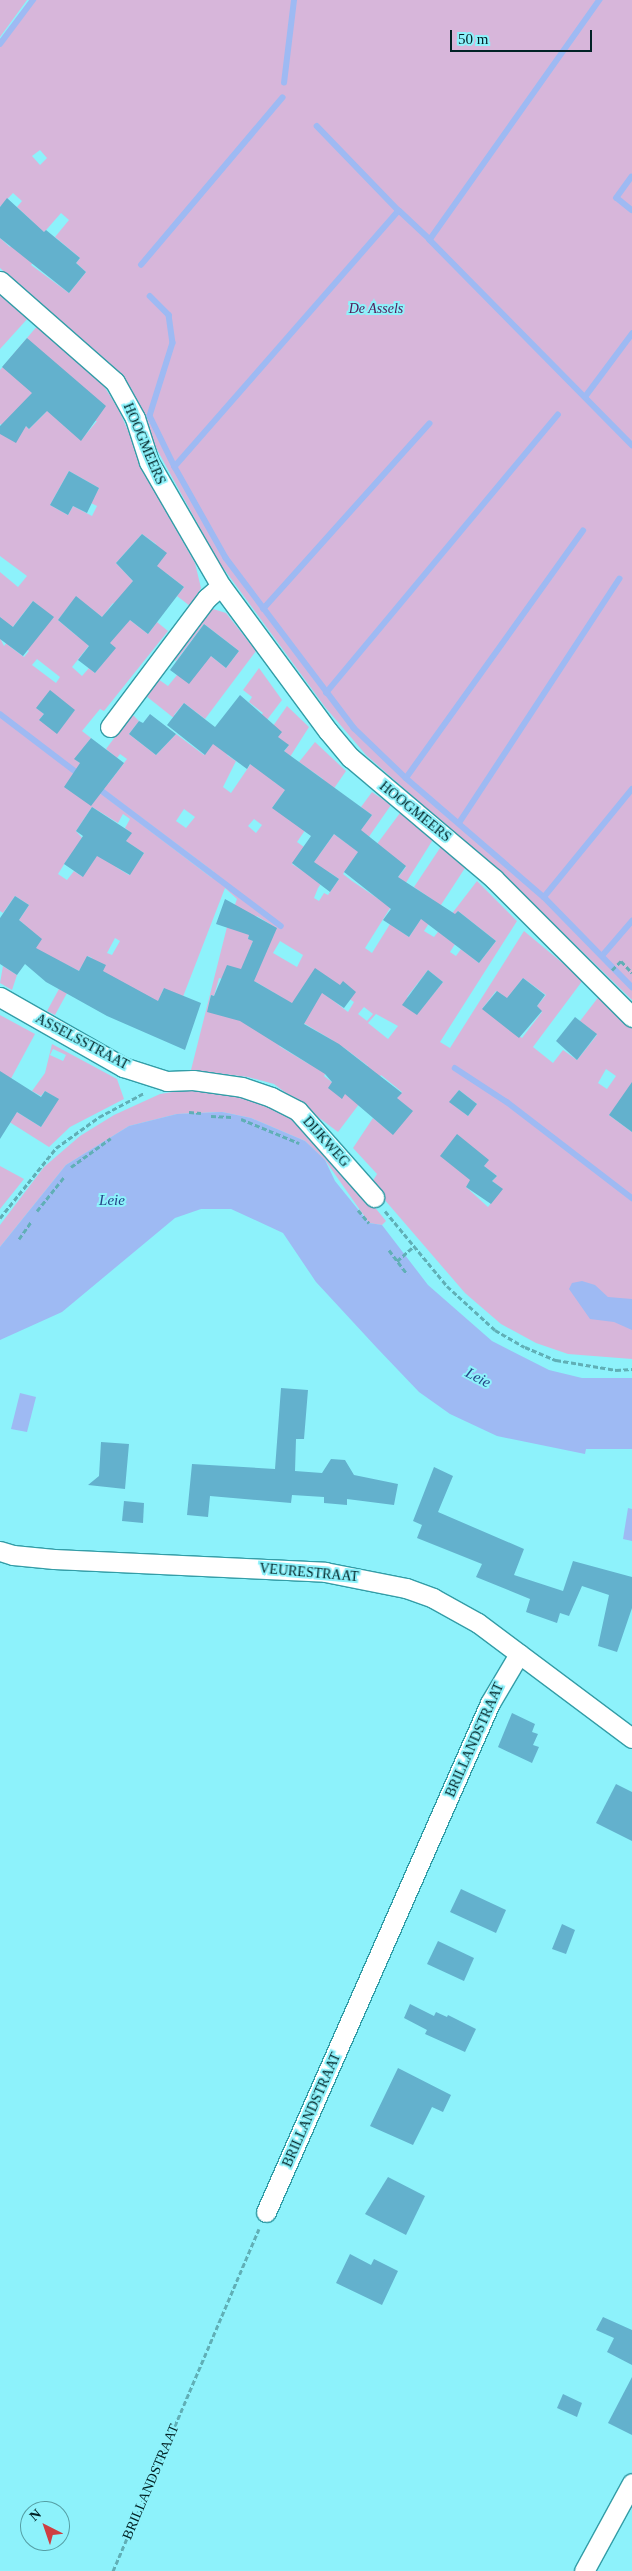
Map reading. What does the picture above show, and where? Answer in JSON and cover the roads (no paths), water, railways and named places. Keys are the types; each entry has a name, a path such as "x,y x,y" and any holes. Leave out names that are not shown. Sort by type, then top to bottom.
{"street":[{"name":"HOOGMEERS","path":"0,281 115,382 135,418 153,469 221,586 295,689 352,758 494,880 632,1017"},
{"path":"110,727 207,598 221,586"},
{"name":"ASSELSSTRAAT","path":"0,997 123,1067 167,1081"},
{"name":"DIJKWEG","path":"167,1081 192,1080 242,1087 298,1112 374,1197"},
{"name":"VEURESTRAAT","path":"0,1551 54,1559 325,1572 365,1578 433,1598 478,1623 632,1738"},
{"name":"BRILLANDSTRAAT","path":"266,2212 490,1702 518,1654"},
{"path":"584,2571 632,2482"}],"water":[{"name":"Leie","path":"222,1112 251,1118 305,1141 325,1160 335,1181 369,1223 382,1225 428,1285 492,1341 549,1370 582,1378 632,1378 632,1449 586,1449 585,1454 497,1436 450,1414 419,1392 316,1282 283,1233 231,1209 201,1209 175,1218 62,1312 0,1340 0,1247 66,1165 129,1126 177,1114"},
{"path":"582,1281 595,1285 608,1297 632,1299 632,1330 614,1322 590,1319 569,1289 572,1283"},
{"path":"20,1393 36,1397 27,1432 11,1429"},
{"path":"628,1508 632,1509 632,1541 623,1539"}],"waterway":[{"path":"0,44 33,0"},
{"path":"284,83 294,0"},
{"path":"600,0 430,240 399,211 175,467 226,558 354,728 406,778 544,897 632,987"},
{"path":"141,265 282,98"},
{"path":"317,126 399,211"},
{"path":"632,177 617,198 632,210"},
{"path":"430,240 632,445"},
{"path":"150,296 169,315 173,343 150,416 175,467"},
{"path":"585,397 632,334"},
{"path":"326,693 558,415"},
{"path":"263,609 429,424"},
{"path":"406,778 583,531"},
{"path":"459,823 619,579"},
{"path":"0,714 80,775"},
{"path":"98,788 281,926"},
{"path":"544,897 632,789"},
{"path":"602,956 632,921"},
{"path":"455,1068 507,1102 632,1198"}],"park label":[{"name":"De Assels","path":"376,309"}]}
